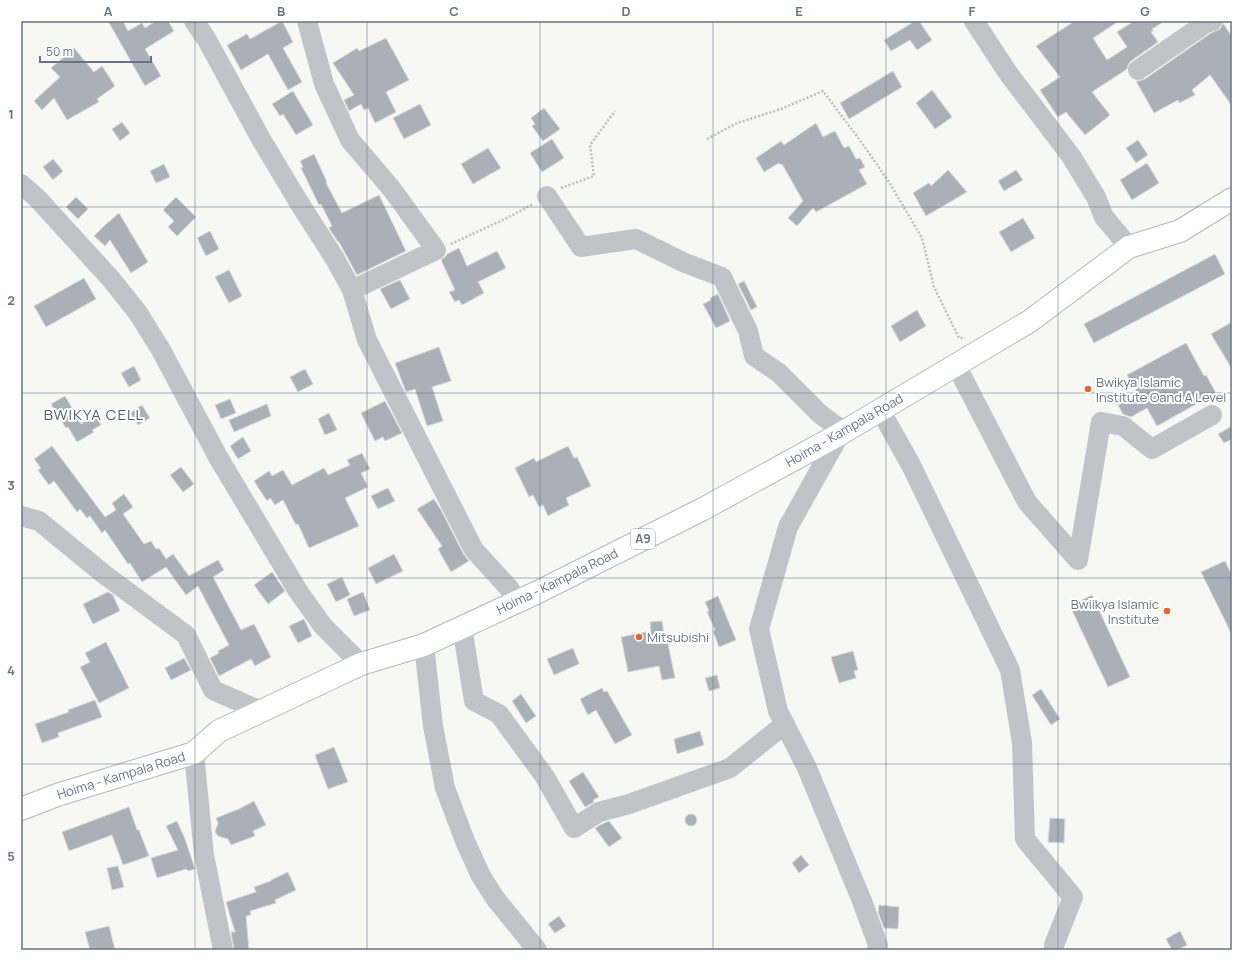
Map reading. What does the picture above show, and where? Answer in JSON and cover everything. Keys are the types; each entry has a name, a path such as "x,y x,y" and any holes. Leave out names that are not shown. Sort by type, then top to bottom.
{"main road":[{"name":"Hoima - Kampala Road","path":"21,808 57,795 194,753 219,731 361,664 424,645 538,592 703,509 842,433 1030,321 1130,247 1180,231 1232,199"}],"street":[{"path":"194,21 261,139 335,259 352,290 367,340 474,550 508,587 518,601"},
{"path":"307,21 324,84 350,140 391,188 436,250 352,290"},
{"path":"974,21 1008,73 1071,156 1096,197 1104,217 1130,247"},
{"path":"1138,70 1206,23 1212,21"},
{"path":"21,184 37,198 111,279 138,313 161,350 218,457 298,591 323,626 361,664"},
{"path":"547,196 582,247 636,239 685,263 722,277 748,331 754,356 779,374 842,433 788,527 759,629 778,711 808,768 856,886 878,945 877,950"},
{"path":"956,365 1027,502 1078,560 1101,422 1122,426 1152,449 1212,415"},
{"path":"880,410 911,465 1010,670 1022,743 1025,839 1072,897 1054,945 1054,950"},
{"path":"21,516 39,521 105,575 186,635 213,690 261,711"},
{"path":"462,627 474,701 499,714 545,777 574,828 599,812 629,804 730,768 785,724"},
{"path":"424,645 433,726 445,788 465,841 481,876 495,898 537,950"},
{"path":"194,753 204,855 222,950"}],"path":[{"path":"707,139 737,123 781,109 823,91 876,162 922,238 934,286 960,338 967,338"}],"building":[{"path":"108,21 123,21 128,31 142,23 145,28 156,21 168,21 174,31 145,49 161,76 145,86"},
{"path":"282,21 293,42 283,48 302,82 288,90 268,54 241,70 227,45 247,34 250,39"},
{"path":"915,21 919,21 932,40 917,50 910,40 891,51 884,40"},
{"path":"1075,21 1119,21 1093,38 1107,60 1127,47 1117,32 1134,21 1165,21 1152,29 1153,31 1151,32 1158,42 1131,61 1127,69 1092,92 1110,115 1085,135 1066,112 1058,117 1040,90 1060,77 1036,46"},
{"path":"1223,23 1232,37 1232,106 1210,75 1192,90 1195,95 1179,103 1178,100 1154,113 1136,81 1145,79 1211,33 1220,29"},
{"path":"386,38 409,80 386,92 396,112 375,123 368,108 364,110 361,104 349,111 344,100 354,95 333,63 357,48 359,51"},
{"path":"74,48 94,72 102,66 115,86 97,99 99,102 67,120 54,98 42,110 34,101 60,77 51,68"},
{"path":"893,71 902,87 849,119 840,103"},
{"path":"932,90 952,117 935,129 916,103"},
{"path":"293,91 313,125 296,135 283,114 280,116 272,104"},
{"path":"420,104 431,125 404,139 393,118"},
{"path":"544,108 560,129 543,141 532,126 535,124 531,118"},
{"path":"122,122 130,133 120,141 112,129"},
{"path":"816,123 823,137 835,131 844,148 849,146 856,159 860,158 865,167 859,170 867,184 816,212 813,208 797,226 788,218 803,201 782,164 781,165 779,163 764,172 756,158 781,141 784,145"},
{"path":"552,139 564,158 542,172 530,153"},
{"path":"1138,140 1148,155 1136,163 1126,148"},
{"path":"488,148 501,168 473,184 461,164"},
{"path":"314,154 327,182 326,183 342,213 379,195 406,251 357,275 339,242 329,228 332,226 321,204 319,205 301,168 303,167 300,161"},
{"path":"53,159 63,171 53,180 43,167"},
{"path":"1147,163 1159,183 1132,200 1120,180"},
{"path":"164,164 170,177 156,183 150,171"},
{"path":"948,170 967,192 926,216 913,193 929,183 931,186"},
{"path":"1016,170 1023,180 1004,191 998,181"},
{"path":"76,197 88,209 78,219 66,207"},
{"path":"176,197 196,217 177,236 168,227 174,221 163,210"},
{"path":"119,213 148,262 131,273 110,240 105,246 94,236"},
{"path":"1023,218 1035,238 1011,252 999,232"},
{"path":"210,231 219,249 206,256 197,238"},
{"path":"459,248 467,266 497,251 506,268 478,282 484,293 462,305 459,300 455,302 449,292 455,290 441,260 447,254"},
{"path":"1215,254 1225,274 1094,343 1084,324"},
{"path":"229,270 242,296 229,303 215,277"},
{"path":"84,278 96,299 46,327 34,306"},
{"path":"400,280 410,299 391,309 380,289"},
{"path":"744,281 757,307 751,310 738,284"},
{"path":"718,294 730,321 716,328 703,304"},
{"path":"917,310 926,326 900,342 891,326"},
{"path":"1232,322 1232,369 1211,334"},
{"path":"1186,343 1204,376 1206,375 1216,393 1157,426 1147,408 1131,417 1123,414 1118,405 1138,394 1127,375"},
{"path":"439,347 451,381 432,387 443,421 427,426 415,389 406,392 395,363"},
{"path":"134,366 141,380 129,387 121,373"},
{"path":"305,369 313,384 298,392 290,377"},
{"path":"65,396 81,424 96,415 101,425 92,430 94,432 77,442 51,404"},
{"path":"230,399 236,413 221,419 215,405"},
{"path":"385,401 402,433 385,441 383,437 375,441 361,413"},
{"path":"267,404 271,416 234,432 229,420"},
{"path":"142,405 150,418 138,425 130,413"},
{"path":"329,413 337,430 325,435 318,419"},
{"path":"1232,426 1232,439 1224,443 1218,434"},
{"path":"243,437 251,451 238,459 230,446"},
{"path":"52,446 105,517 116,510 112,503 124,494 133,507 123,514 144,544 151,541 156,549 159,548 166,559 173,554 189,576 218,560 224,570 213,577 241,630 254,624 271,657 255,666 251,659 219,676 210,658 219,653 218,651 229,645 198,586 186,595 166,567 142,582 130,563 128,564 105,530 102,533 90,516 87,518 80,509 77,512 54,481 49,485 38,470 41,468 34,459"},
{"path":"568,446 574,458 577,457 591,486 566,498 569,505 548,516 543,505 539,507 533,495 529,497 515,468 534,458 536,462"},
{"path":"362,453 370,469 361,473 368,487 345,498 359,526 309,548 298,524 296,525 283,500 275,505 270,498 267,501 254,481 269,471 272,476 283,470 292,485 324,468 328,475 350,465 347,460"},
{"path":"181,467 194,484 183,492 170,475"},
{"path":"388,488 395,501 378,509 371,496"},
{"path":"434,499 464,555 469,561 451,572 438,549 442,546 417,509"},
{"path":"394,554 403,571 376,584 368,568"},
{"path":"1225,561 1232,575 1232,635 1201,572"},
{"path":"272,572 285,591 268,604 254,585"},
{"path":"342,577 350,595 336,602 327,584"},
{"path":"108,592 113,595 120,611 93,624 83,604"},
{"path":"363,592 370,610 354,616 347,599"},
{"path":"1092,595 1130,677 1108,687 1070,606"},
{"path":"718,596 736,640 719,647 713,631 715,630 707,612 709,611 705,602"},
{"path":"304,619 312,636 298,643 289,626"},
{"path":"662,621 675,678 662,680 659,666 628,672 621,637 651,631 650,622"},
{"path":"106,642 129,688 99,703 80,667 90,662 85,653"},
{"path":"573,648 579,664 554,675 547,659"},
{"path":"853,651 858,670 854,671 856,678 839,683 831,657"},
{"path":"184,658 191,670 171,680 165,668"},
{"path":"717,675 720,688 709,691 705,678"},
{"path":"602,688 604,692 607,691 632,735 615,744 596,710 588,715 580,699"},
{"path":"1041,689 1060,719 1051,725 1032,695"},
{"path":"521,694 536,716 526,723 512,701"},
{"path":"95,700 102,717 58,733 59,737 42,743 35,724 69,712 68,710"},
{"path":"700,731 704,745 677,754 674,739"},
{"path":"334,747 348,782 328,789 315,755"},
{"path":"583,772 599,797 585,807 569,781"},
{"path":"254,801 266,825 253,831 255,836 231,845 228,839 218,836 215,832 218,823 216,818"},
{"path":"129,807 137,830 139,830 149,856 123,865 112,835 69,851 62,832"},
{"path":"693,814 696,815 696,825 689,826 686,825 685,818 686,815"},
{"path":"1050,818 1065,819 1064,843 1048,842"},
{"path":"177,821 195,869 188,871 186,869 157,878 151,858 178,850 166,826"},
{"path":"609,821 622,838 609,847 595,828"},
{"path":"801,855 809,865 799,873 792,863"},
{"path":"118,866 124,887 112,890 107,868"},
{"path":"288,872 296,890 275,900 276,903 250,911 251,915 246,916 249,950 234,950 231,932 235,932 226,902 256,892 254,887 271,881"},
{"path":"879,905 899,907 898,929 884,928 878,912"},
{"path":"559,916 566,926 555,933 548,924"},
{"path":"109,926 115,950 90,950 85,932"},
{"path":"1180,931 1187,945 1177,950 1172,950 1166,939"}],"place":[{"name":"Bwikya Islamic Institute Oand A Level","path":"1088,389"},
{"name":"Bwiikya Islamic Institute","path":"1167,611"},
{"name":"Mitsubishi","path":"639,637"}],"district":[{"name":"BWIKYA CELL","path":"94,415"}]}
